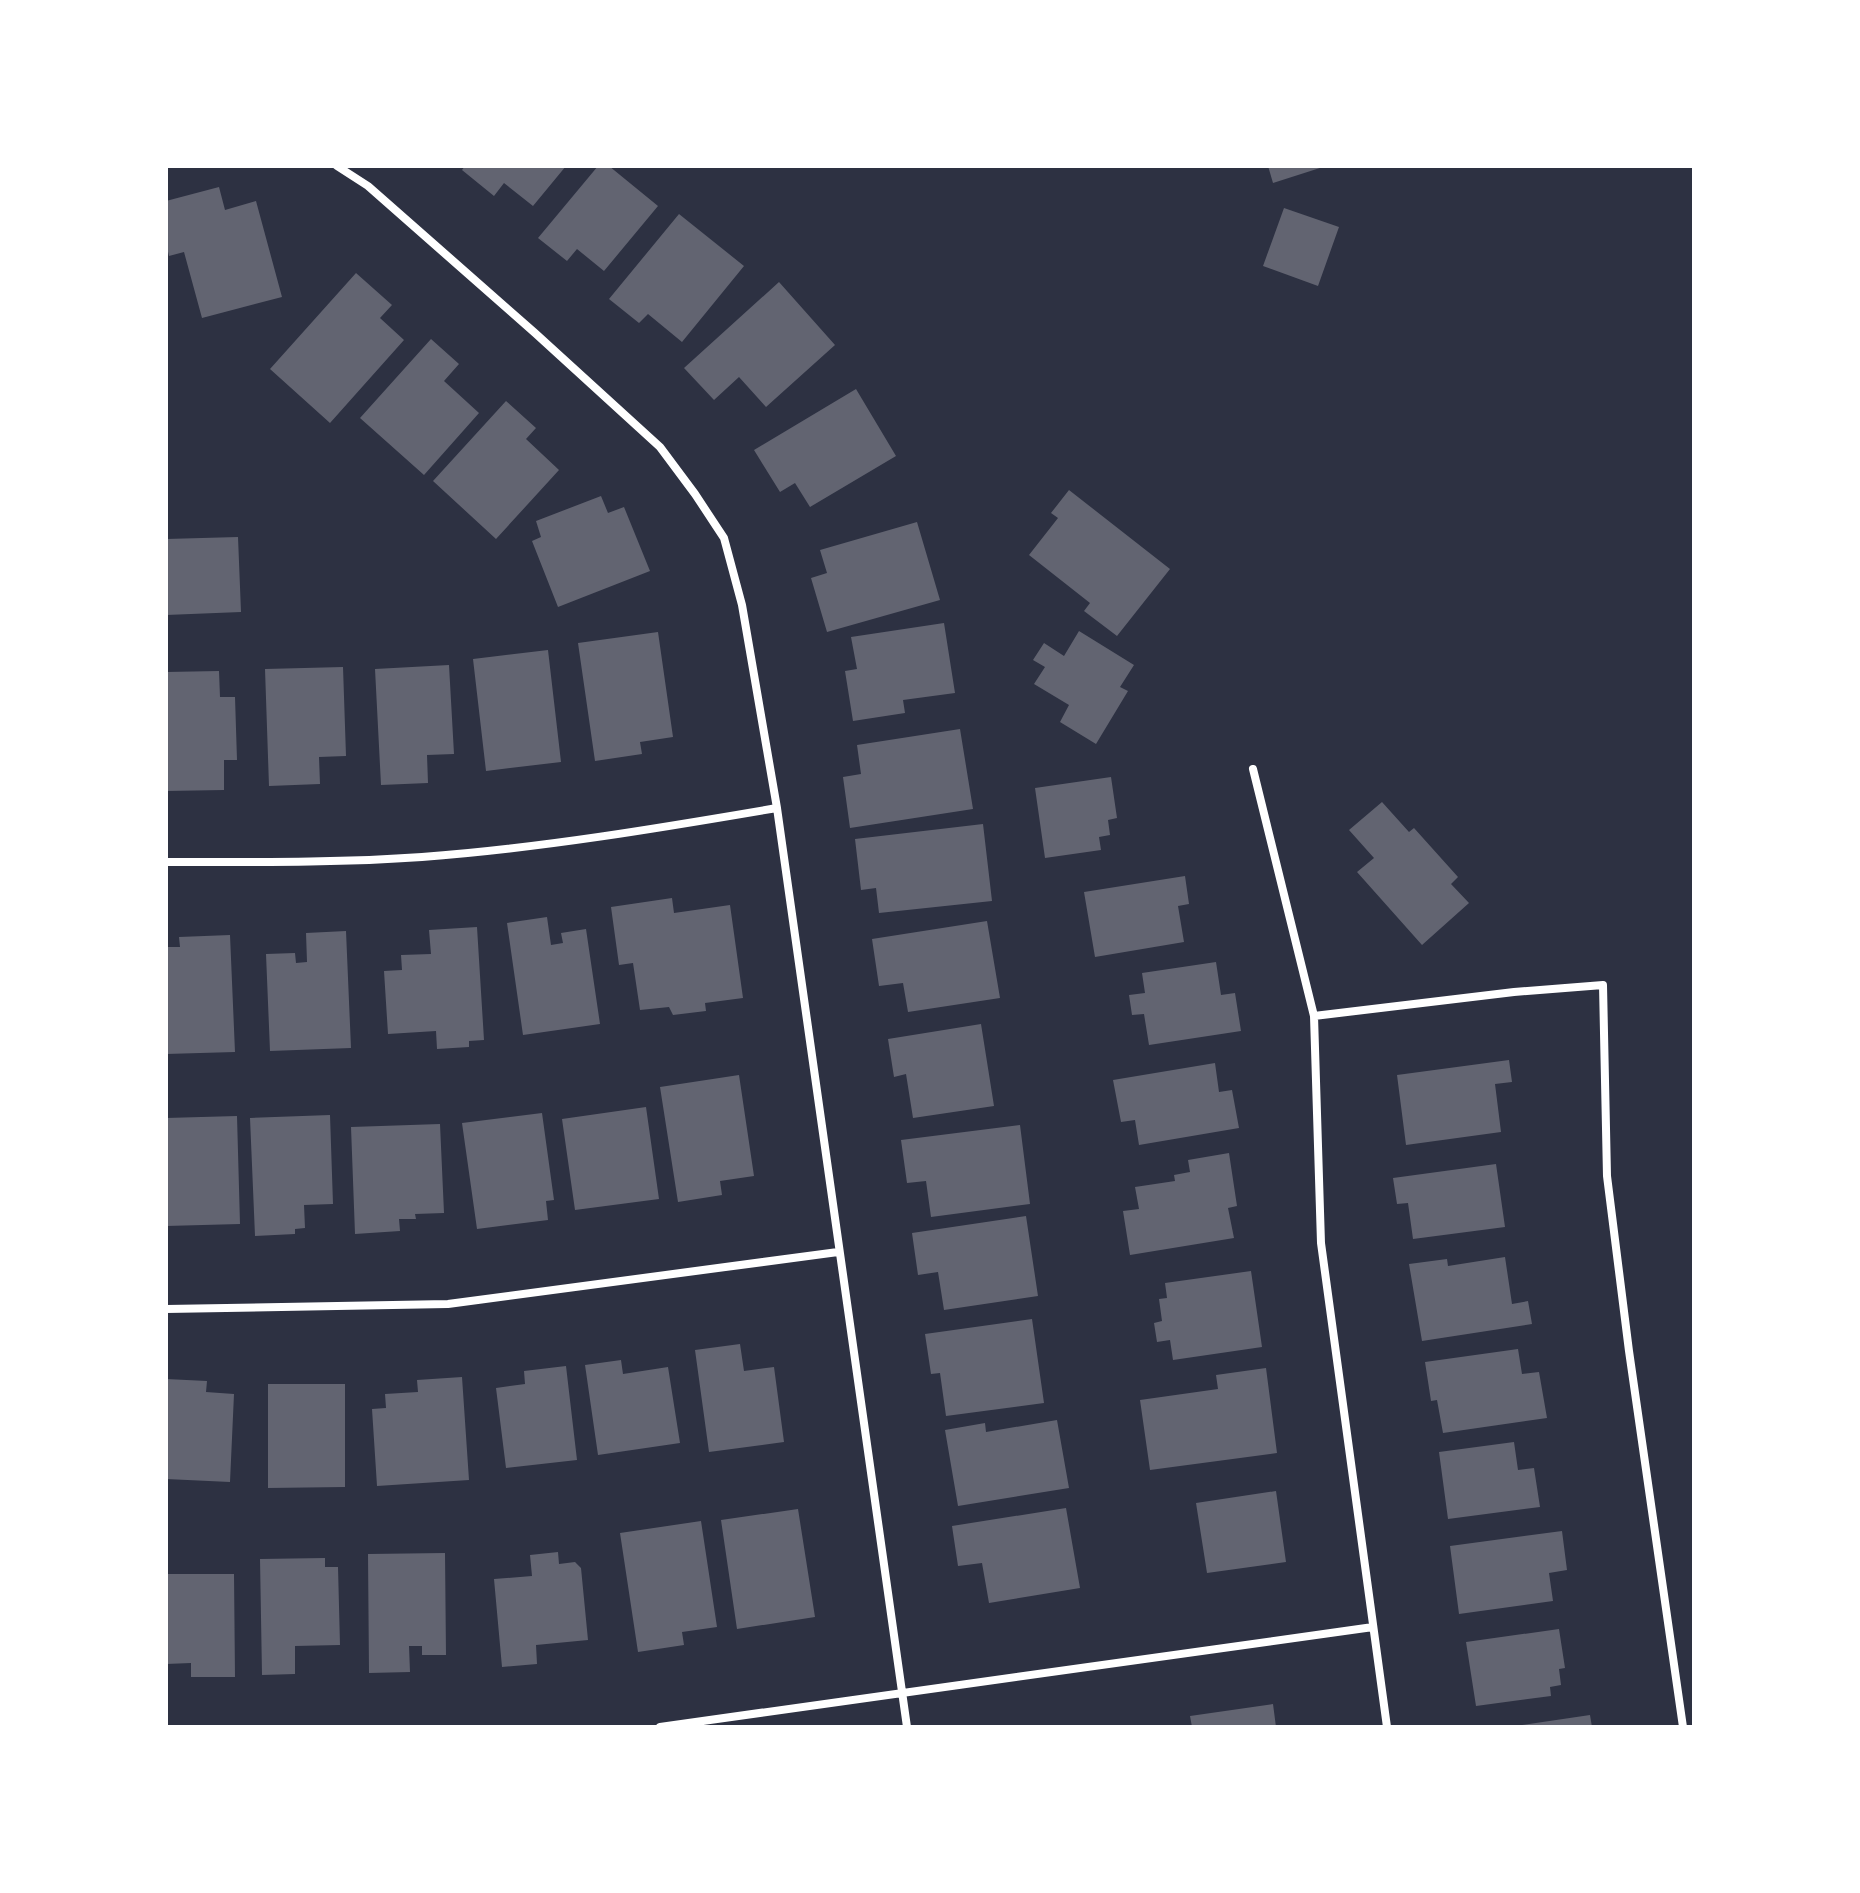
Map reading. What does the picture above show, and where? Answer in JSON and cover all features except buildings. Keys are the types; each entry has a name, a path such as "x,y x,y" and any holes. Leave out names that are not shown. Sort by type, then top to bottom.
{"street":[{"path":"337,166 368,186 660,447 724,538 756,672 777,808 907,1727"},
{"path":"1253,769 1314,1016 1321,1243 1387,1727"},
{"path":"166,862 292,862 421,857 526,846 777,808"},
{"path":"1314,1016 1603,985 1607,1176 1683,1727"},
{"path":"166,1309 448,1304 838,1252"},
{"path":"660,1727 1373,1627"}]}
